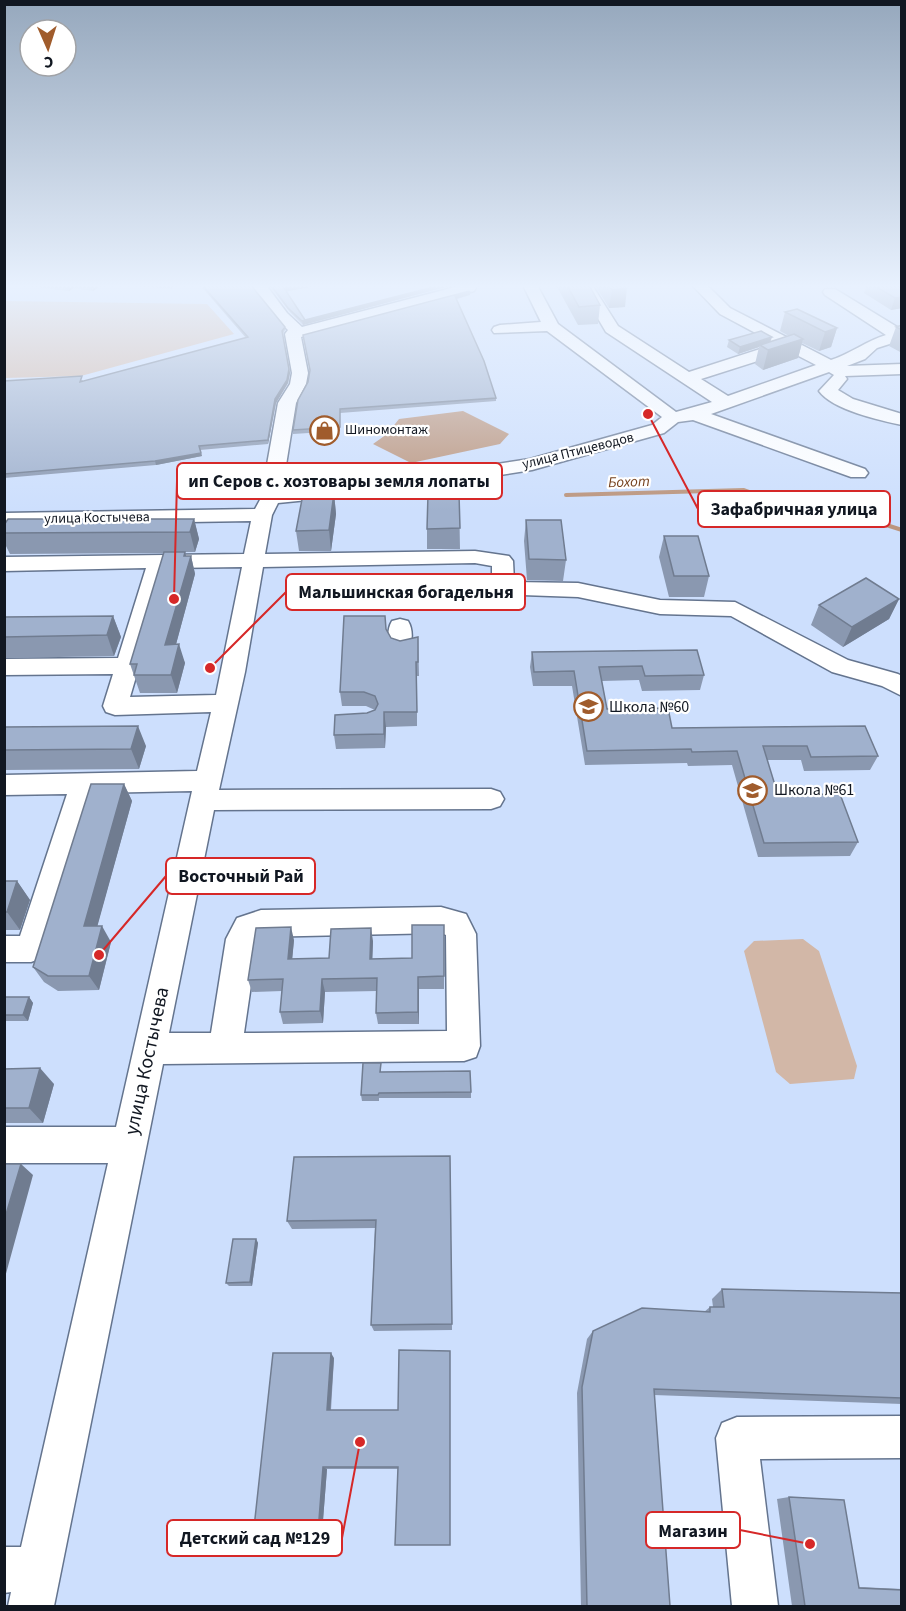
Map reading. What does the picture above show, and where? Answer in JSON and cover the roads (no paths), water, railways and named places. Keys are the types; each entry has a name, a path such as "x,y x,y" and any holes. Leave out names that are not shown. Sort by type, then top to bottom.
{"street":[{"name":"улица Костычева","path":"24,1582 129,1145 267,507 287,403 298,384 300,373 298,360"},
{"path":"596,360 665,410 672,418"},
{"path":"660,360 726,403"},
{"path":"687,378 743,360"},
{"path":"815,360 832,371 902,378"},
{"name":"улица Птицеводов","path":"267,507 303,493 398,485 532,464 658,429 672,418 694,414 832,371 851,360"},
{"path":"832,371 902,369"},
{"path":"832,371 828,391 847,403 902,420"},
{"path":"694,414 858,473"},
{"name":"улица Костычева","path":"4,519 267,507"},
{"path":"4,564 475,557 502,561 503,589 578,590 660,607 735,609 840,666 890,680 902,688"},
{"path":"159,562 115,706 225,703"},
{"path":"4,667 127,666"},
{"path":"4,949 31,949 84,784"},
{"path":"4,785 84,784 206,791 491,799"},
{"path":"150,1049 225,1050 464,1046 461,934 455,923 441,920 261,924 248,927 241,939 225,1050"},
{"path":"4,1145 129,1145"},
{"path":"755,1606 737,1438 902,1437"}],"waterway":[{"name":"Бохот","path":"566,495 744,490 800,511 852,514 902,530"}],"place":[{"name":"Зафабричная улица","path":"648,414"},
{"name":"Шиномонтаж","path":"324,430"},
{"name":"ип Серов с. хозтовары земля лопаты","path":"174,599"},
{"name":"Мальшинская богадельня","path":"210,668"},
{"name":"Школа №60","path":"588,707"},
{"name":"Школа №61","path":"753,790"},
{"name":"Восточный Рай","path":"99,955"},
{"name":"Детский сад №129","path":"360,1442"},
{"name":"Магазин","path":"810,1544"}]}
